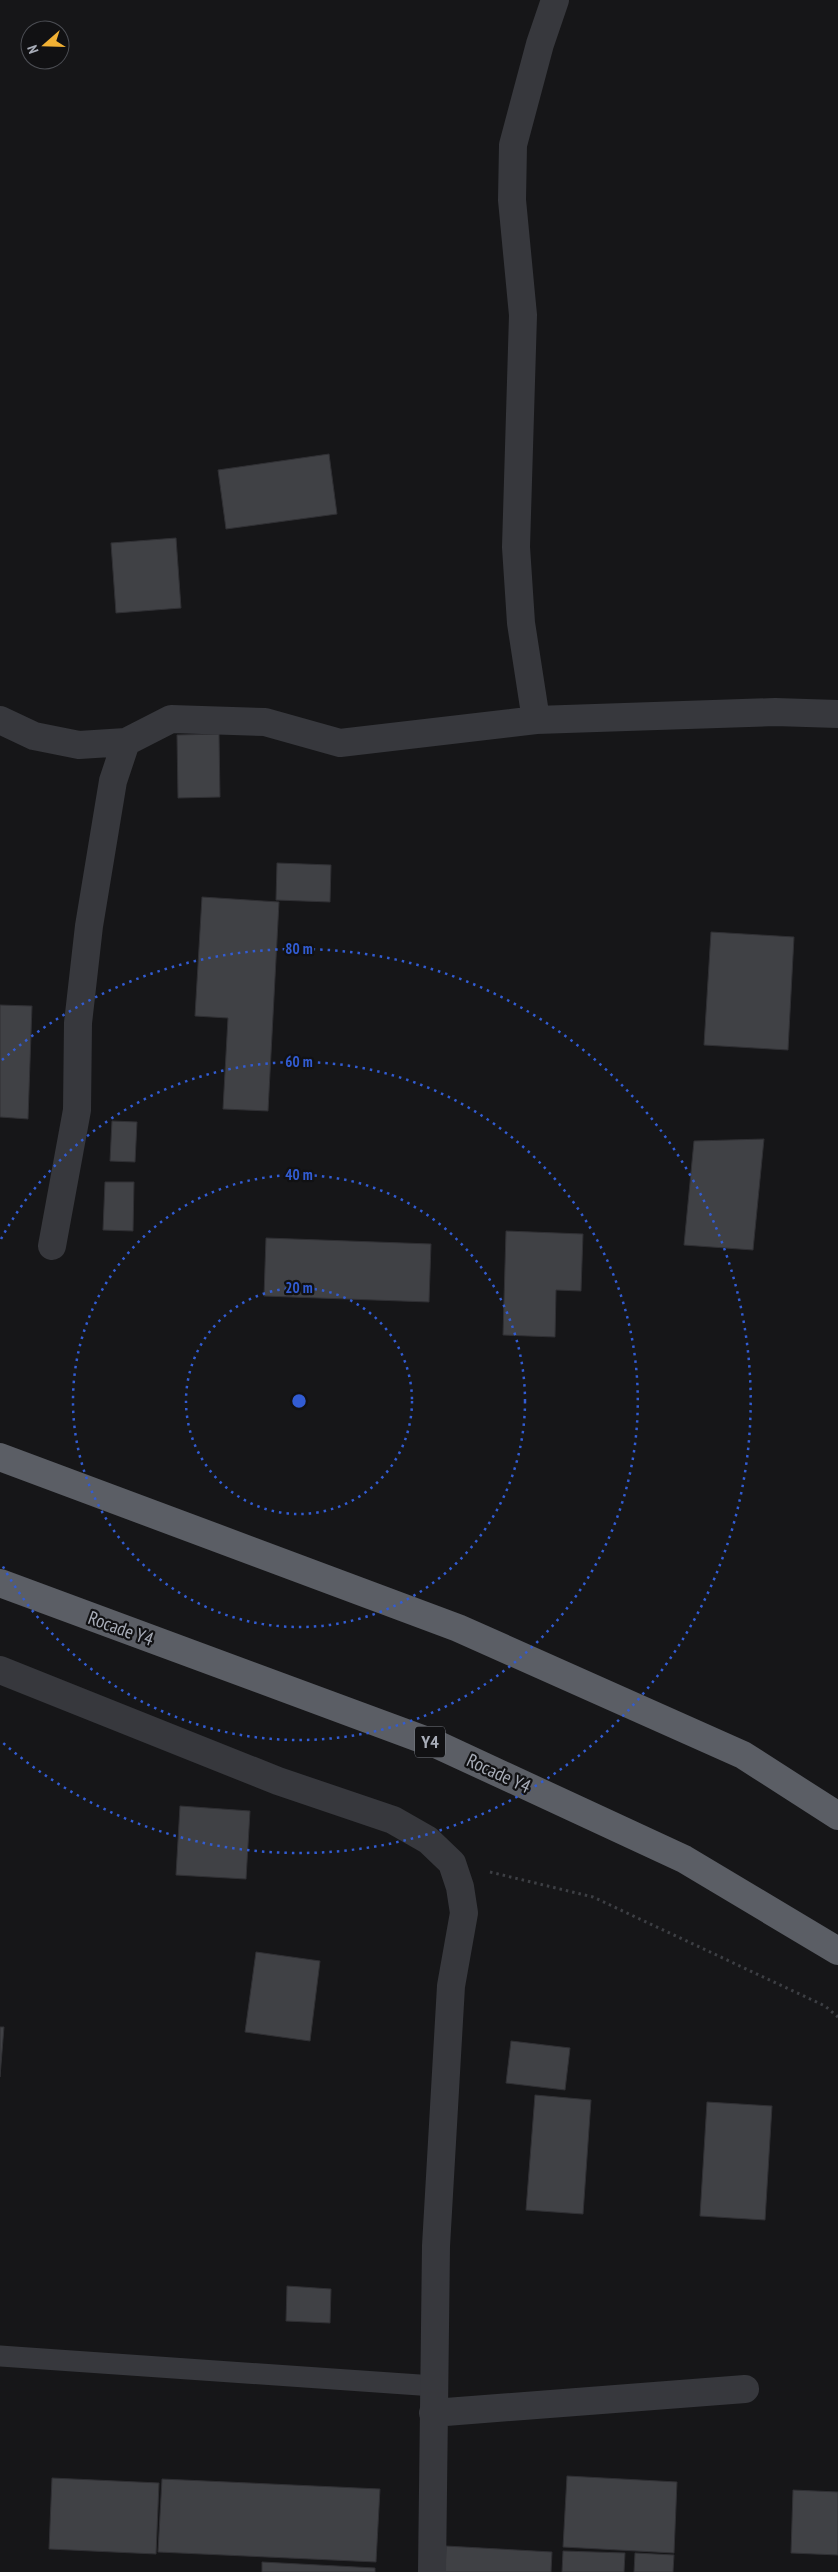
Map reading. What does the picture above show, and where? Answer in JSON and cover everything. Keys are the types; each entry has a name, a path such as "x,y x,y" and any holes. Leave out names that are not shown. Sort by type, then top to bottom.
{"highway":[{"path":"0,1457 458,1628 743,1754 838,1816"},
{"name":"Rocade Y4","path":"0,1584 438,1745 684,1859 838,1951"}],"street":[{"path":"536,720 520,624 516,547 523,316 512,200 513,145 540,44 555,0"},
{"path":"0,720 34,736 79,746 126,742 171,719 265,722 340,743 536,720 775,712 838,714"},
{"path":"52,1246 77,1110 78,1023 89,926 112,781 126,742"},
{"path":"0,1670 278,1781 392,1820 428,1840 452,1863 460,1887 464,1913 451,1986 436,2246 432,2572"},
{"path":"433,2412 744,2389"}],"lane":[{"path":"0,2356 434,2386"}],"path":[{"path":"452,1863 593,1897 825,2006 838,2017"}],"building":[{"path":"329,454 337,514 226,529 218,470"},
{"path":"176,538 181,608 116,613 111,543"},
{"path":"219,734 220,797 178,798 177,735"},
{"path":"277,863 331,865 330,902 276,900"},
{"path":"202,897 279,902 268,1111 223,1109 228,1018 195,1016"},
{"path":"711,932 794,937 788,1050 704,1045"},
{"path":"0,1005 32,1006 28,1119 0,1117"},
{"path":"112,1121 137,1122 135,1162 110,1161"},
{"path":"764,1139 753,1250 684,1245 694,1141"},
{"path":"105,1182 134,1182 133,1231 103,1230"},
{"path":"506,1231 583,1234 581,1291 556,1290 555,1337 503,1335"},
{"path":"266,1238 431,1244 429,1302 264,1296"},
{"path":"180,1806 250,1811 246,1879 176,1875"},
{"path":"256,1952 320,1961 310,2041 245,2032"},
{"path":"0,2027 4,2027 0,2077"},
{"path":"511,2041 570,2048 565,2090 506,2083"},
{"path":"535,2095 591,2100 583,2214 526,2210"},
{"path":"707,2102 772,2106 765,2220 700,2216"},
{"path":"287,2286 331,2289 330,2323 286,2321"},
{"path":"567,2476 677,2482 674,2553 563,2547"},
{"path":"52,2478 159,2483 156,2554 49,2549"},
{"path":"162,2479 380,2489 376,2562 158,2552"},
{"path":"793,2490 838,2492 838,2555 791,2553"},
{"path":"446,2546 552,2552 551,2572 445,2572"},
{"path":"563,2551 625,2553 624,2572 562,2572"},
{"path":"635,2553 674,2555 673,2572 634,2572"},
{"path":"262,2562 375,2568 375,2572 262,2572"}]}
